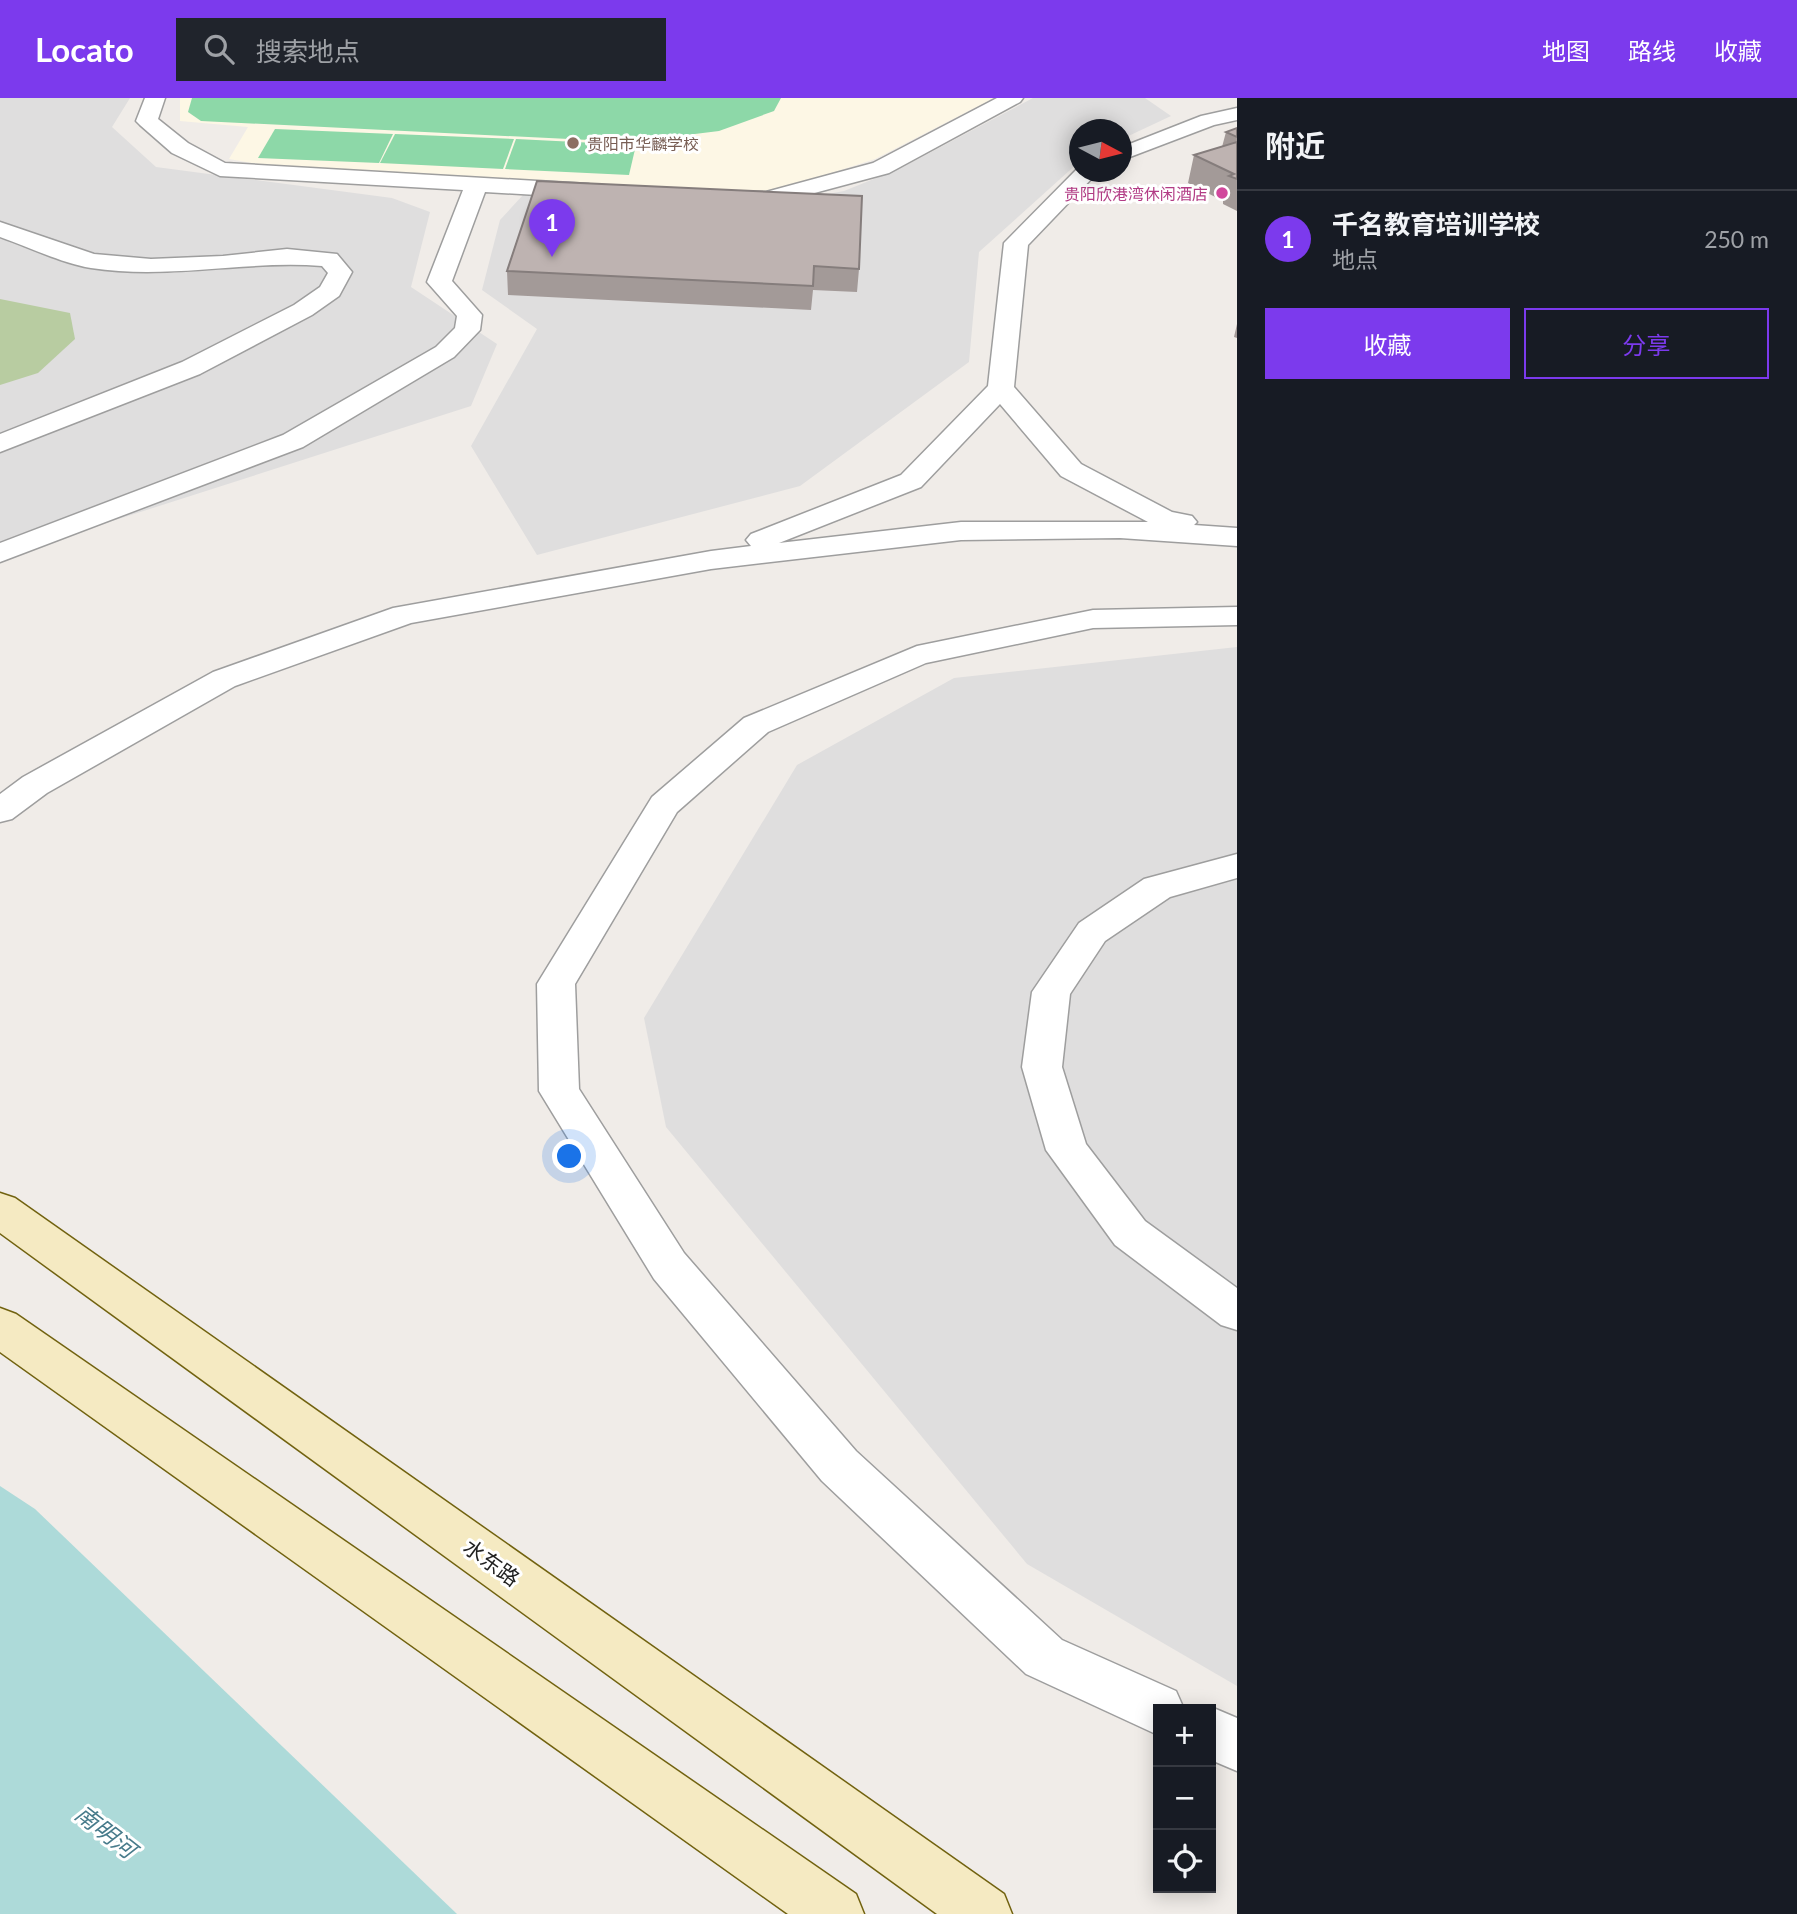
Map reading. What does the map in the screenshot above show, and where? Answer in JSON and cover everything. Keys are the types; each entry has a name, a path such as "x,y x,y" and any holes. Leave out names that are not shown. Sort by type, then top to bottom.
{"main road":[{"name":"水东路","path":"0,1210 984,1914"},
{"path":"0,1327 836,1914"}],"street":[{"path":"155,98 147,121 180,148 220,169 614,192"},
{"path":"711,196 766,199 881,168 1013,98"},
{"path":"1132,150 1208,120 1237,114"},
{"path":"710,560 911,481 1001,388 1016,243 1077,182"},
{"path":"0,552 293,441 445,352 467,330 470,315 439,282 476,186"},
{"path":"0,229 91,261 151,266 223,263 287,256 329,259 340,272 330,291 303,310 191,368 0,444"},
{"path":"1001,388 1071,470 1164,519 1237,535"},
{"path":"0,811 35,785 224,679 404,615 710,560 961,531 1120,529 1237,535"},
{"path":"1153,1707 1044,1657 839,1466 669,1266 559,1091 556,984 664,805 756,726 917,655 1093,619 1237,616"},
{"path":"1237,866 1157,888 1092,932 1051,992 1042,1067 1067,1150 1130,1233 1237,1312"},
{"path":"1216,1735 1237,1745"}],"shaded area":[{"path":"0,98 130,98 112,127 156,167 392,198 430,212 411,287 497,344 471,406 0,557"},
{"name":"贵阳市华麟学校","path":"180,98 994,98 875,159 772,192 299,171 229,159 248,127 180,121"},
{"path":"1033,98 1145,98 1171,116 1132,134 1132,119 1069,119 1069,171 979,252 969,362 800,486 537,555 471,446 537,329 482,290 500,220 523,195 762,206 844,191 901,168"},
{"path":"1237,647 1237,1686 1027,1564 666,1127 644,1018 797,765 954,678"}],"green space":[{"path":"192,98 781,98 774,111 719,131 630,142 201,121 188,112"},
{"path":"275,129 393,134 379,163 258,158"},
{"path":"395,134 514,139 503,169 380,163"},
{"path":"516,139 636,145 629,175 505,169"},
{"path":"0,299 70,313 75,339 38,373 0,385"}],"water":[{"name":"南明河","path":"0,1486 35,1509 457,1914 0,1914"}],"building":[{"path":"1237,128 1237,137 1226,132"},
{"path":"1237,142 1237,179 1229,176 1234,174 1194,155"},
{"path":"537,181 862,196 859,269 814,266 813,286 507,271"}],"place":[{"name":"贵阳市华麟学校","path":"573,143"},
{"name":"贵阳欣港湾休闲酒店","path":"1222,193"},
{"name":"千名教育培训学校","path":"552,257"}]}
